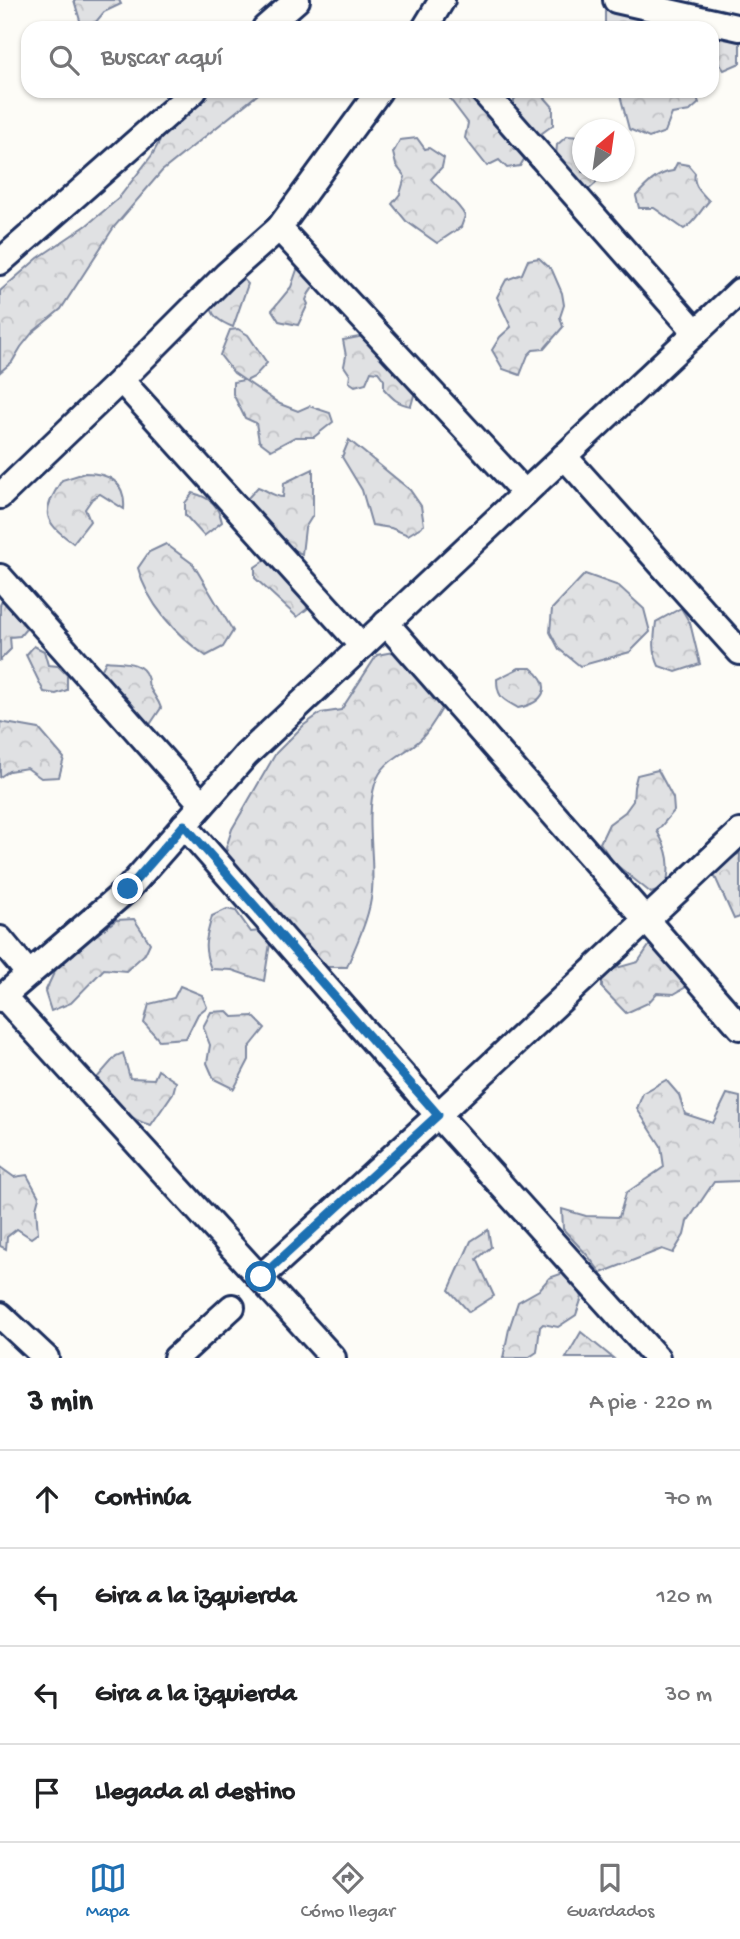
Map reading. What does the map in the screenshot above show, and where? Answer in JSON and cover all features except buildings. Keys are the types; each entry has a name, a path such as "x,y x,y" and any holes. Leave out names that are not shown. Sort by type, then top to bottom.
{"street":[{"path":"273,21 297,0"},
{"path":"430,21 442,0"},
{"path":"615,0 709,21"},
{"path":"719,23 740,28"},
{"path":"0,262 186,98"},
{"path":"0,496 226,275 279,228 374,98"},
{"path":"489,98 696,332"},
{"path":"279,228 525,493"},
{"path":"333,1358 1,998 128,889 246,755 740,291"},
{"path":"121,380 362,646"},
{"path":"564,456 740,652"},
{"path":"0,577 202,804"},
{"path":"386,623 740,1027"},
{"path":"184,825 438,1115 657,1358"},
{"path":"261,1277 740,832"},
{"path":"0,939 29,974"},
{"path":"176,1358 232,1307"},
{"path":"0,1315 46,1358"}],"green space":[{"path":"74,0 119,0 121,4 104,12 97,21 80,21"},
{"path":"616,2 646,10 648,21 605,21 605,12"},
{"path":"740,22 740,63 724,70 719,63 719,28"},
{"path":"184,98 253,98 162,171 114,227 61,309 33,332 12,362 0,372 0,291 38,258 87,225 118,199 152,155"},
{"path":"481,98 490,110 491,120 528,153 520,166 507,168 499,160 487,166 465,138 468,123 450,99"},
{"path":"545,98 553,107 553,125 534,139 513,117 514,100"},
{"path":"621,98 697,98 699,103 690,111 672,114 665,132 649,138 635,132 635,119 626,119"},
{"path":"567,136 572,136 572,181 555,166 557,145"},
{"path":"417,138 425,149 429,148 444,158 442,167 431,179 458,205 465,216 461,227 437,243 406,221 392,204 400,194 405,177 396,165 393,153 400,140"},
{"path":"677,163 688,165 695,173 696,185 709,201 684,229 654,208 639,208 636,196 657,177 673,171"},
{"path":"573,182 596,182 585,193"},
{"path":"539,258 552,270 562,293 564,305 560,317 563,327 544,349 533,350 528,355 520,375 503,369 492,350 500,337 511,327 497,297 506,280 522,274 528,260"},
{"path":"299,264 322,281 314,286 309,294 306,300 308,304 298,325 279,321 272,310 291,287"},
{"path":"226,275 242,278 248,284 233,327 216,317 211,305"},
{"path":"238,329 248,335 267,363 254,377 246,381 280,404 298,411 309,406 330,413 333,422 314,437 295,437 271,450 259,441 256,423 245,418 233,394 233,382 244,380 234,373 220,355 230,330"},
{"path":"364,336 416,388 411,406 390,396 384,389 384,380 378,372 371,371 366,383 355,386 349,382 350,375 344,366 346,356 343,340"},
{"path":"349,440 410,490 421,506 424,525 408,535 391,528 372,525 362,490 342,457"},
{"path":"313,469 313,515 305,528 302,554 289,548 246,509 247,499 258,487 283,497 284,483"},
{"path":"85,473 101,475 114,481 122,492 124,509 100,494 92,499 85,509 90,521 73,543 50,522 48,508 62,480"},
{"path":"193,493 213,503 222,522 204,536 185,515 185,503"},
{"path":"166,544 193,564 233,631 223,647 206,656 164,617 142,581 138,568 149,552"},
{"path":"267,559 305,586 307,609 297,617 255,578 255,567"},
{"path":"585,574 619,586 644,609 650,632 630,652 580,666 559,649 550,632 552,609"},
{"path":"2,601 16,604 27,618 26,629 20,636 10,637 11,649 0,660 0,605"},
{"path":"681,608 690,623 700,664 676,672 659,666 654,650 655,634 656,622"},
{"path":"34,646 44,651 48,665 58,666 67,675 67,690 56,694 44,692 26,655"},
{"path":"404,650 444,705 424,736 388,763 378,776 372,797 370,824 373,878 369,910 347,967 324,967 233,869 226,848 232,829 276,753 304,725 321,713 341,710 377,655"},
{"path":"106,661 130,663 144,672 161,708 149,726 139,725 104,680 101,671"},
{"path":"519,668 531,668 543,682 544,688 534,702 518,708 502,697 497,679"},
{"path":"0,722 39,729 64,758 59,777 41,778 27,768 9,771 0,777"},
{"path":"658,770 673,798 674,811 657,831 668,858 666,888 651,893 614,863 600,843 609,824 625,812 633,801 637,775"},
{"path":"740,853 740,917 734,919 711,868"},
{"path":"227,909 236,911 251,932 260,931 271,937 264,981 232,970 211,969 206,942 212,916"},
{"path":"134,919 150,943 145,954 126,971 104,969 71,1003 51,1011 45,992 58,964 116,920"},
{"path":"651,943 686,987 674,994 657,993 648,1003 626,1013 602,988 602,972 638,962"},
{"path":"180,986 202,995 207,1007 198,1014 186,1038 159,1040 144,1023 149,1004 174,998"},
{"path":"227,1011 233,1017 253,1016 265,1028 249,1048 249,1060 234,1089 214,1079 207,1063 210,1045 203,1027 211,1012"},
{"path":"123,1053 130,1078 154,1079 158,1070 176,1082 173,1093 151,1125 127,1113 113,1101 96,1079 116,1056"},
{"path":"666,1080 679,1095 685,1114 713,1123 727,1094 740,1097 740,1181 714,1182 687,1222 684,1235 673,1253 662,1249 601,1273 563,1229 562,1209 586,1216 619,1217 626,1193 664,1167 661,1146 637,1109 643,1093"},
{"path":"0,1167 14,1177 27,1175 39,1197 36,1208 38,1233 31,1238 17,1229 7,1237 6,1249 0,1246"},
{"path":"488,1230 491,1247 477,1259 494,1296 469,1312 449,1290 471,1241"},
{"path":"569,1271 582,1297 576,1315 558,1327 543,1324 540,1327 537,1352 528,1358 503,1358 518,1302 539,1290 549,1278"},
{"path":"581,1332 613,1358 566,1358"}],"route":[{"path":"128,889 184,825 438,1115 261,1277"}]}
